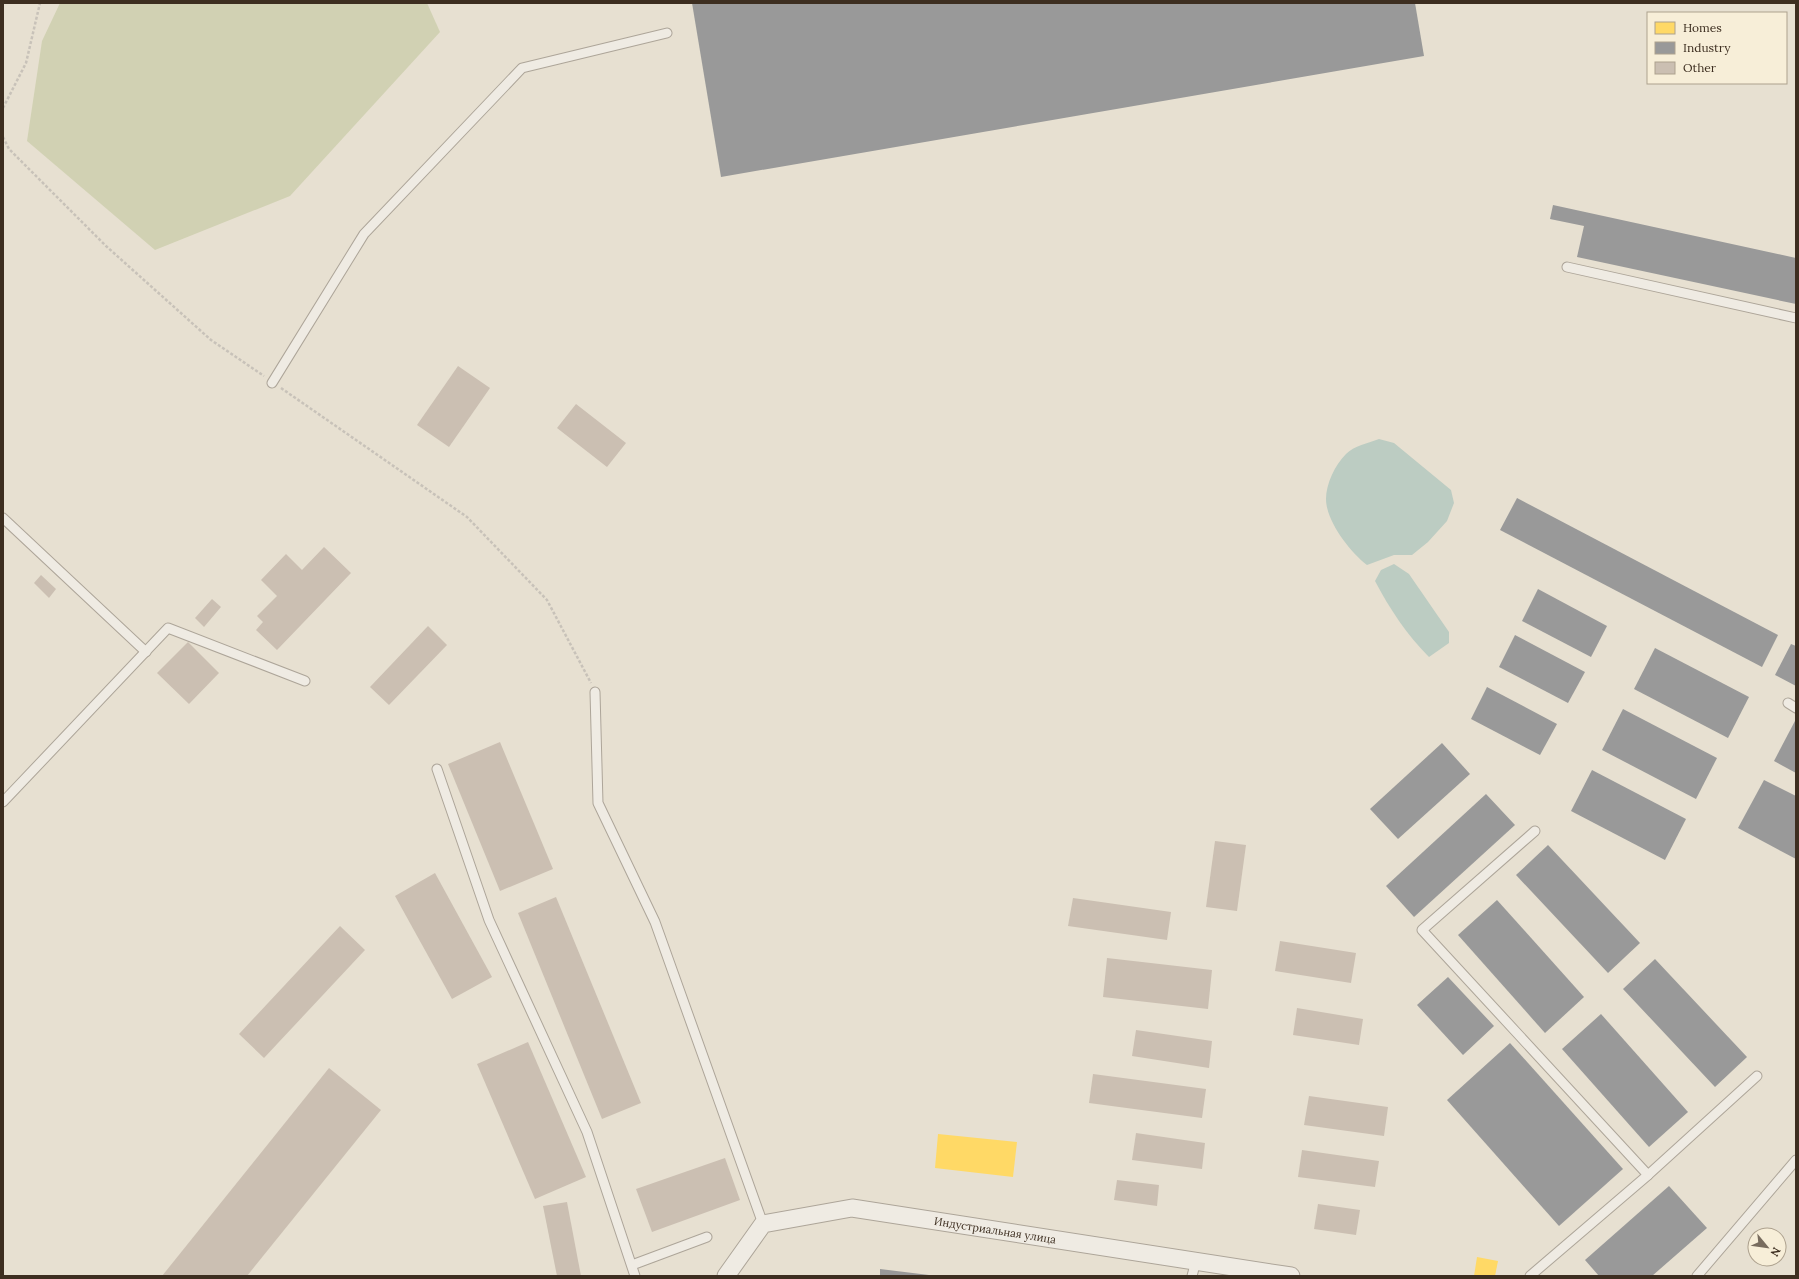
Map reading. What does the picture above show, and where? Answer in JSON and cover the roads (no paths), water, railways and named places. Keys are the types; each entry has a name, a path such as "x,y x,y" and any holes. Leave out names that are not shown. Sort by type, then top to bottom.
{"street":[{"name":"Индустриальная улица","path":"763,1224 852,1208 1194,1269 1291,1276"},
{"path":"726,1276 763,1224"}],"lane":[{"path":"272,382 364,234 522,68 667,33"},
{"path":"1567,267 1796,318"},
{"path":"3,518 146,652"},
{"path":"3,802 168,628 305,681"},
{"path":"596,692 598,803 655,922 763,1224"},
{"path":"437,769 489,920 587,1132 635,1276"},
{"path":"1535,831 1422,930 1648,1175"},
{"path":"1530,1276 1648,1175 1757,1076"},
{"path":"1697,1276 1796,1160"},
{"path":"632,1265 707,1237"}]}
